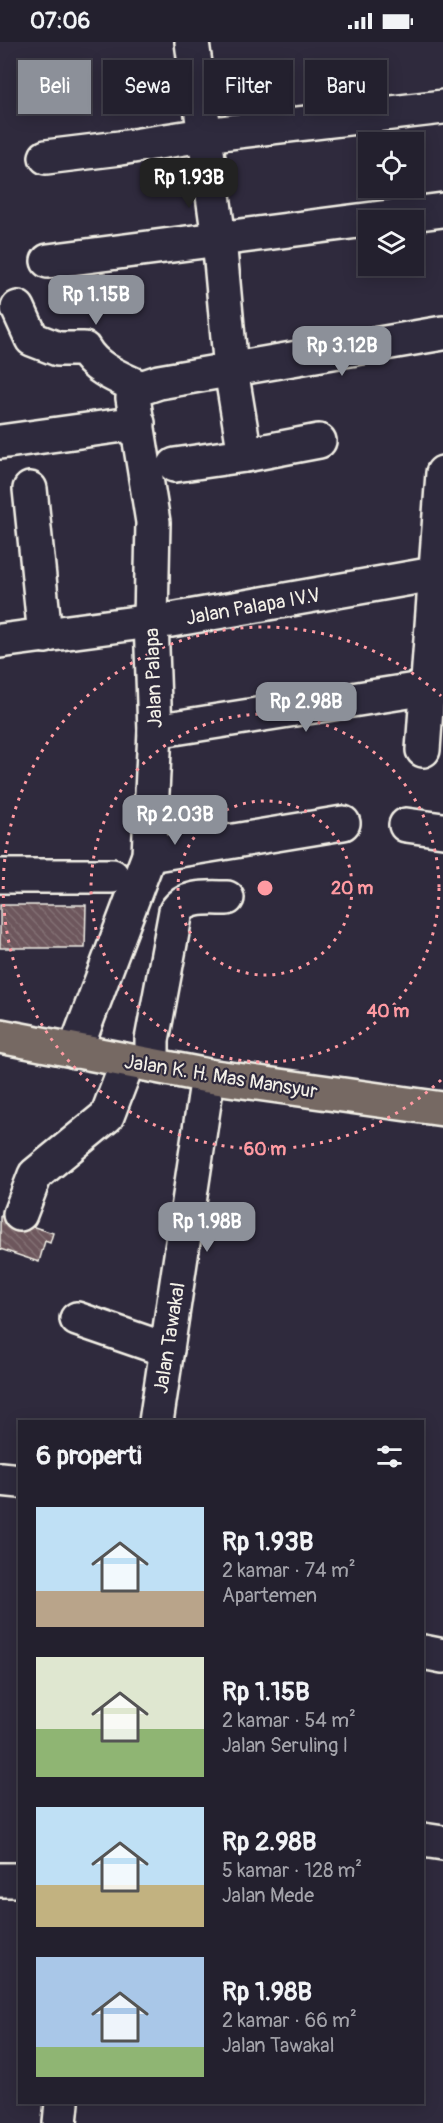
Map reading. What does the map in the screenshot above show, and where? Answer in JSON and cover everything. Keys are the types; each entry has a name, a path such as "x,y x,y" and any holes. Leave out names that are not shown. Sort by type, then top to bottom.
{"main road":[{"name":"Jalan K. H. Mas Mansyur","path":"0,1036 208,1076 443,1109"}],"street":[{"path":"192,42 219,239 231,370 245,455"},
{"path":"46,157 204,135 443,107"},
{"path":"48,261 443,210"},
{"path":"18,308 33,339 58,349 84,349 90,360 113,375 141,388 159,382 443,333"},
{"name":"Jalan Palapa","path":"75,1051 149,855 154,731 151,621 153,522 133,398 141,388"},
{"path":"0,442 138,423"},
{"path":"175,465 319,441"},
{"path":"423,750 435,688 434,574 443,473"},
{"path":"30,489 45,636"},
{"name":"Jalan Palapa IV.V","path":"0,641 171,620 434,574"},
{"path":"154,731 435,688"},
{"path":"149,855 343,823"},
{"path":"406,825 443,830"},
{"path":"0,876 112,876"},
{"path":"20,1214 35,1175 107,1116 152,1040 176,911 186,902 196,899 227,897"},
{"name":"Jalan Tawakal","path":"156,1420 208,1076"},
{"path":"77,1319 167,1350"},
{"path":"0,1479 18,1481"},
{"path":"424,1652 443,1656"},
{"path":"424,1840 443,1843"},
{"path":"0,1880 18,1880"},
{"path":"60,2123 62,2104"}],"building":[{"path":"0,905 86,905 85,948 0,948"},
{"path":"0,1216 53,1233 50,1243 45,1241 39,1262 0,1249"}]}
